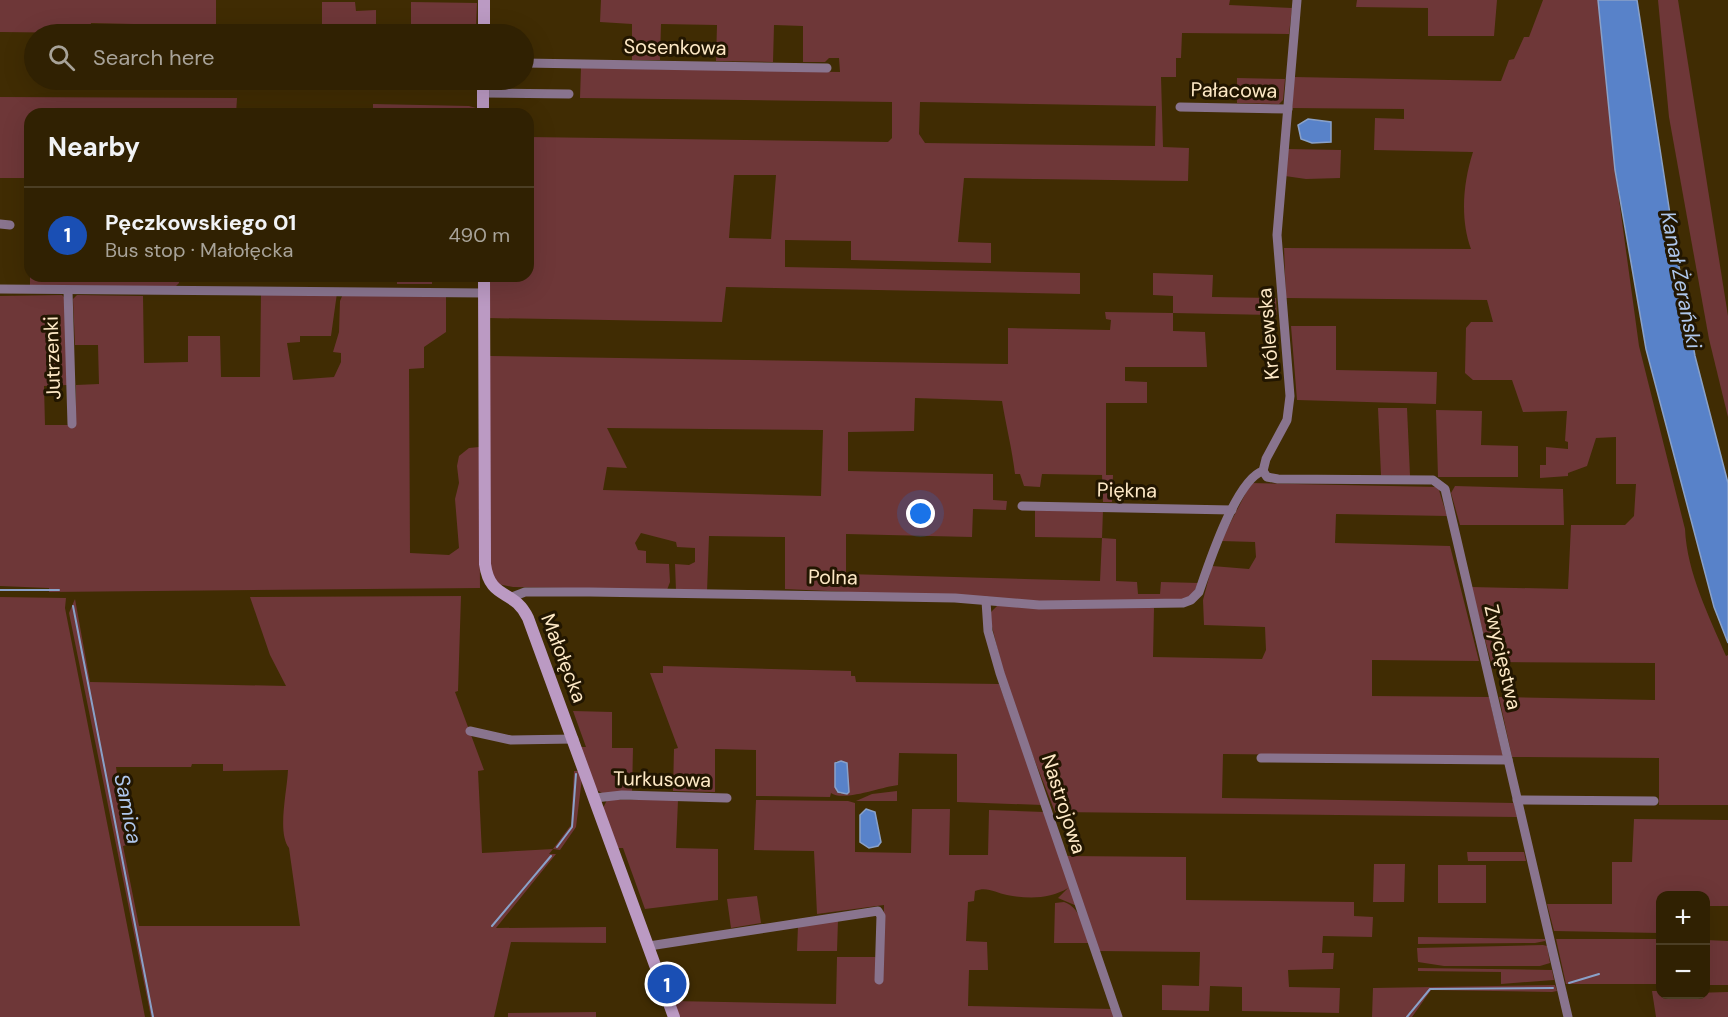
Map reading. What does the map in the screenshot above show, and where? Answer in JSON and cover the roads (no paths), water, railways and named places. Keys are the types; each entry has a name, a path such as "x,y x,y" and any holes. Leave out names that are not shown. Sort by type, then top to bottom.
{"street":[{"path":"484,0 484,24"},
{"name":"Królewska","path":"1154,604 1183,603 1196,597 1232,510 1250,480 1263,471 1266,459 1287,420 1290,396 1277,235 1297,0"},
{"name":"Sosenkowa","path":"534,63 827,68"},
{"path":"483,108 483,93 569,94"},
{"name":"Pałacowa","path":"1180,107 1288,109"},
{"path":"0,224 10,225"},
{"name":"Małołęcka","path":"484,282 485,564 492,586 513,597 522,605 528,618 596,798 674,1017"},
{"path":"0,289 484,293"},
{"name":"Jutrzenki","path":"68,291 72,424"},
{"name":"Zwycięstwa","path":"1263,471 1268,477 1278,479 1433,480 1442,484 1447,495 1568,1017"},
{"name":"Piękna","path":"1022,506 1232,510"},
{"name":"Polna","path":"513,597 525,592 590,592 955,598 1039,605 1154,604"},
{"name":"Nastrojowa","path":"986,601 988,631 1002,681 1118,1017"},
{"path":"470,730 511,740 574,739"},
{"path":"1261,758 1508,760"},
{"name":"Turkusowa","path":"596,798 622,795 728,798"},
{"path":"1517,800 1654,801"},
{"path":"649,946 878,911 881,916 879,980"}],"water":[{"name":"Kanał Żerański","path":"1598,0 1637,0 1672,227 1695,356 1728,483 1728,643 1714,607 1646,349 1615,170"},
{"path":"1308,119 1331,122 1331,142 1312,143 1301,139 1298,125"},
{"path":"841,761 847,763 849,792 847,794 838,792 835,787 835,763"},
{"path":"866,809 875,812 881,842 878,846 869,848 860,842 860,815"}],"waterway":[{"name":"Samica","path":"0,590 59,590"},
{"name":"Samica","path":"73,606 153,1017"},
{"path":"557,847 572,827 576,774"},
{"path":"492,926 551,856"},
{"path":"1569,983 1599,974"},
{"path":"1407,1017 1430,989 1553,988"}],"place":[{"name":"Pęczkowskiego 01","path":"667,984"}]}
